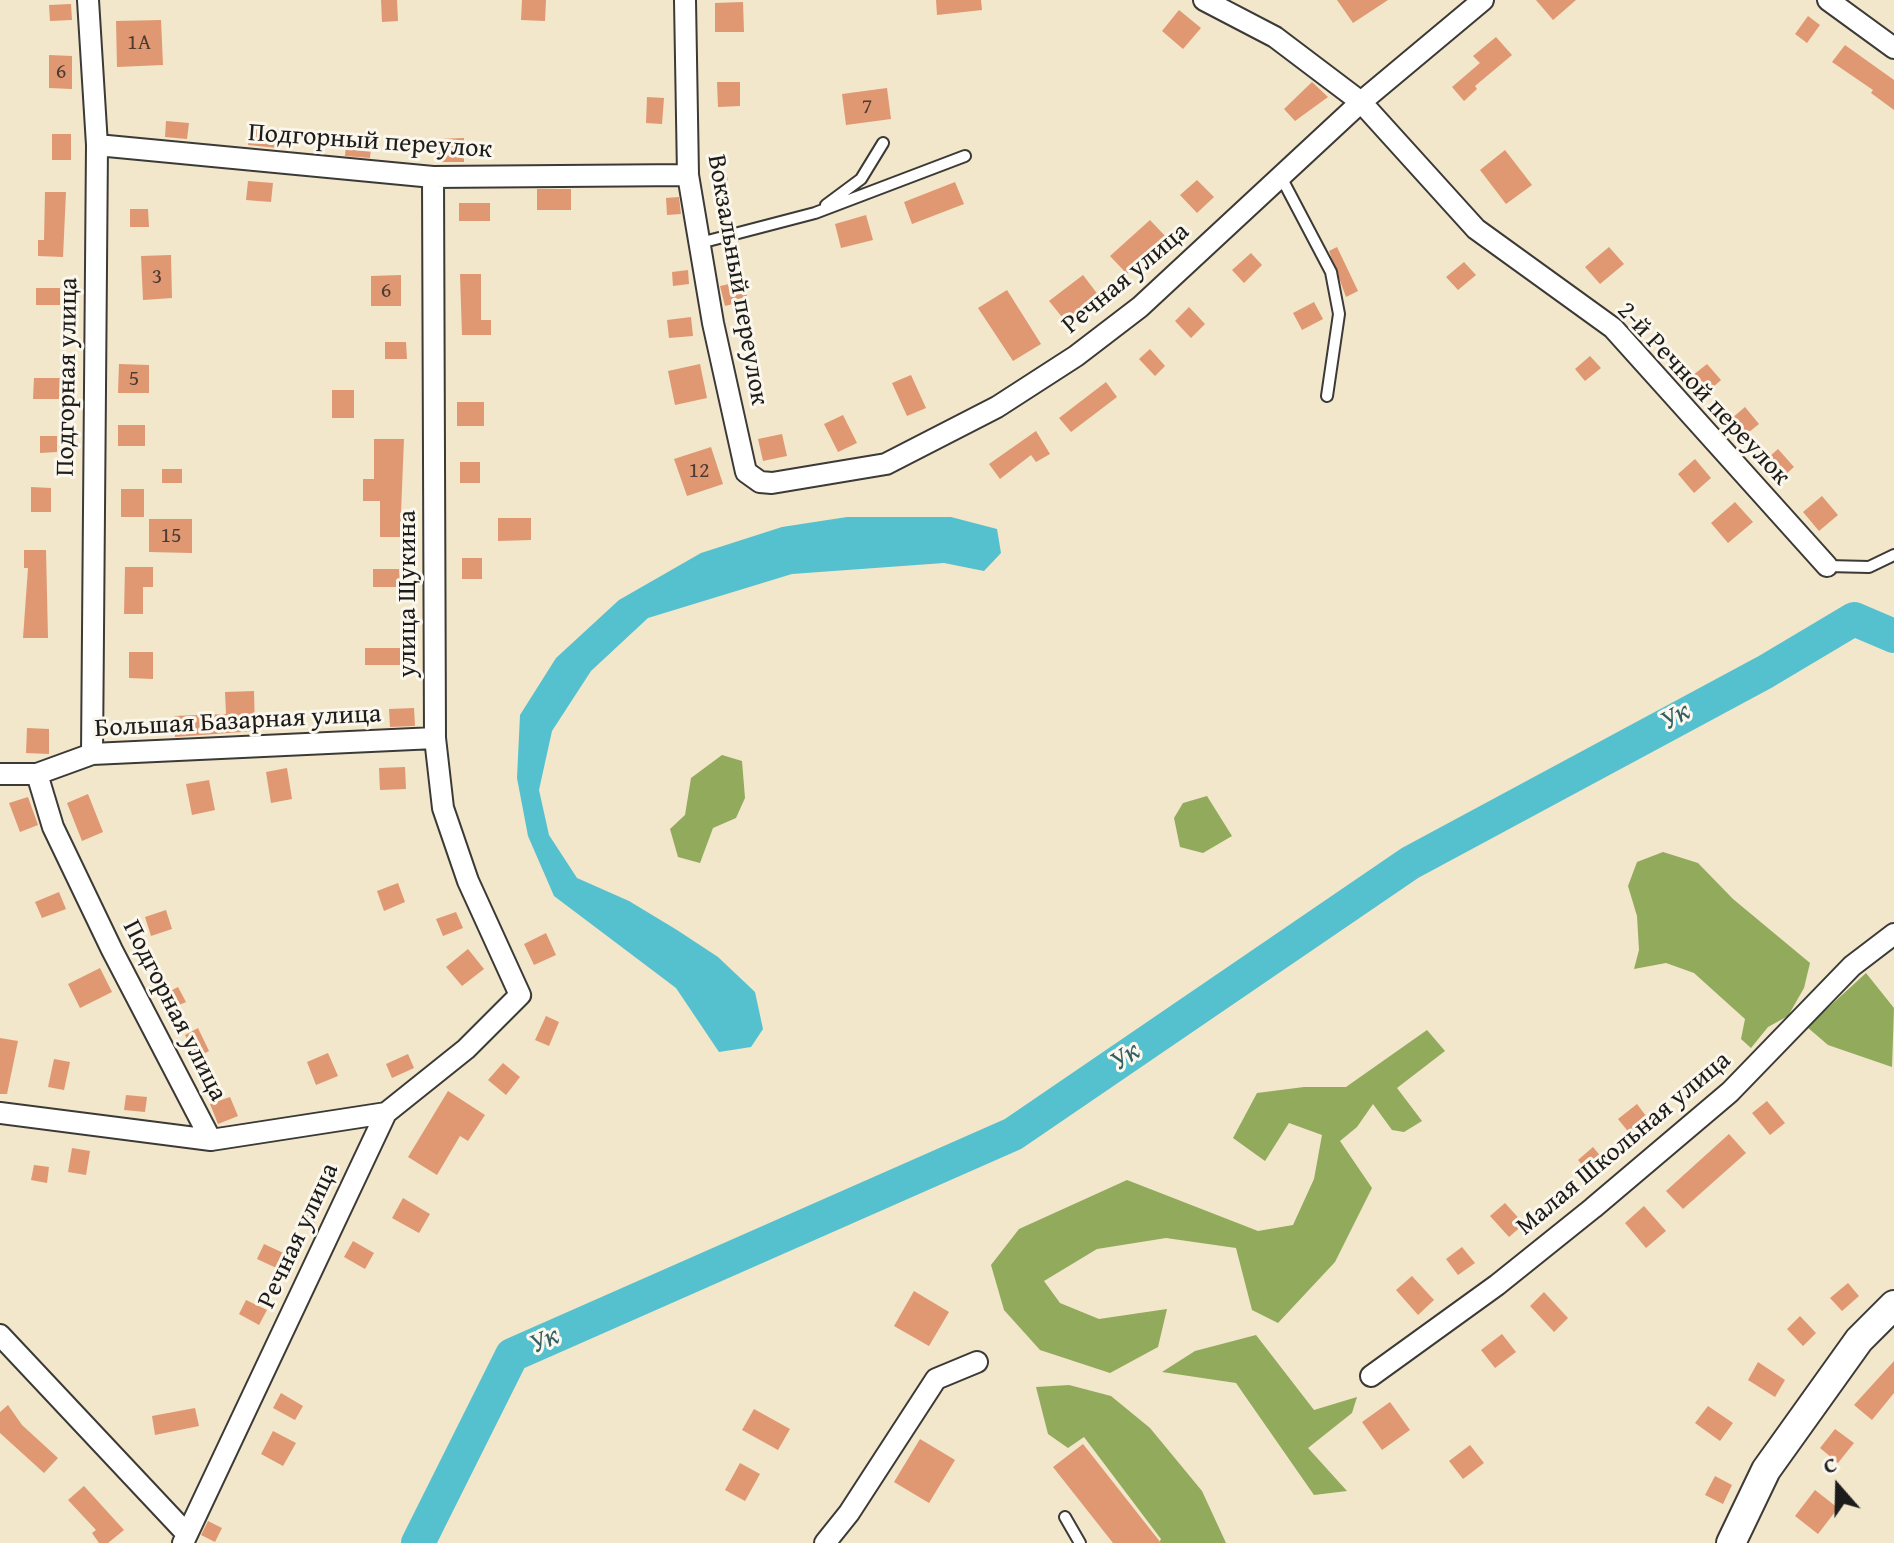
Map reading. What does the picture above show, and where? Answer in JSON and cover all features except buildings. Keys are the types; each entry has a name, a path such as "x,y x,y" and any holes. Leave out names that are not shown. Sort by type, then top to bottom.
{"street":[{"name":"Подгорная улица","path":"88,0 97,145 92,754"},
{"name":"Вокзальный переулок","path":"685,0 688,175 713,323 746,472"},
{"name":"2-й Речной переулок","path":"1204,0 1275,37 1361,102 1476,229 1613,328 1827,566"},
{"name":"Речная улица","path":"746,472 760,482 772,483 886,464 997,407 1076,356 1140,307 1361,102 1483,0"},
{"path":"1828,0 1894,48"},
{"name":"Подгорный переулок","path":"97,145 433,177 688,175"},
{"name":"улица Щукина","path":"433,177 435,738 443,808 468,881 520,995"},
{"name":"Большая Базарная улица","path":"0,774 37,774 92,754 435,738"},
{"name":"Подгорная улица","path":"37,774 53,827 112,950 211,1140"},
{"name":"Малая Школьная улица","path":"1371,1376 1497,1285 1616,1189 1730,1092 1852,966 1894,934"},
{"name":"Речная улица","path":"185,1538 386,1113 466,1049 520,995"},
{"path":"0,1113 211,1140 386,1113"},
{"path":"1731,1543 1766,1470 1859,1340 1894,1305"},
{"path":"0,1335 185,1538"},
{"path":"825,1543 849,1513 936,1379 977,1362"}],"lane":[{"path":"815,213 861,179 883,143"},
{"path":"700,243 815,213 965,156"},
{"path":"1281,177 1331,272 1339,314 1327,396"},
{"path":"1827,566 1869,567 1894,555"},
{"path":"1065,1517 1080,1543"}],"green space":[{"path":"722,755 742,761 745,798 736,818 713,828 700,863 678,857 670,829 685,815 691,778"},
{"path":"1207,796 1232,836 1203,853 1180,847 1174,818 1183,803"},
{"path":"1663,852 1698,863 1733,899 1810,963 1804,988 1788,1016 1768,1027 1751,1048 1741,1039 1745,1019 1694,973 1666,963 1634,969 1639,950 1637,916 1628,886 1637,862"},
{"path":"1866,973 1894,1008 1892,1067 1828,1045 1807,1027"},
{"path":"1427,1030 1445,1051 1397,1088 1422,1121 1404,1132 1392,1130 1373,1104 1357,1127 1340,1141 1372,1188 1335,1262 1278,1323 1252,1310 1236,1248 1166,1238 1097,1249 1044,1281 1060,1303 1099,1319 1167,1309 1158,1347 1110,1373 1040,1350 1004,1310 991,1265 1019,1229 1127,1180 1258,1231 1293,1225 1314,1179 1322,1135 1289,1123 1265,1161 1233,1138 1257,1093 1304,1087 1346,1087"},
{"path":"1256,1335 1314,1410 1357,1397 1352,1413 1308,1448 1347,1491 1314,1495 1236,1383 1162,1372 1195,1351"},
{"path":"1069,1385 1111,1396 1150,1428 1202,1491 1226,1543 1159,1543 1161,1539 1084,1437 1068,1448 1048,1434 1036,1387"}],"water":[{"path":"847,517 951,517 997,529 1001,553 984,571 944,563 792,574 648,618 591,671 552,731 539,790 549,835 577,878 629,901 677,930 718,957 755,992 763,1029 751,1047 719,1052 676,988 554,896 528,836 517,778 520,715 556,658 619,600 701,553 782,527"}],"waterway":[{"name":"Ук","path":"418,1543 512,1355 1013,1134 1410,863 1765,672 1854,619 1894,636"}]}
